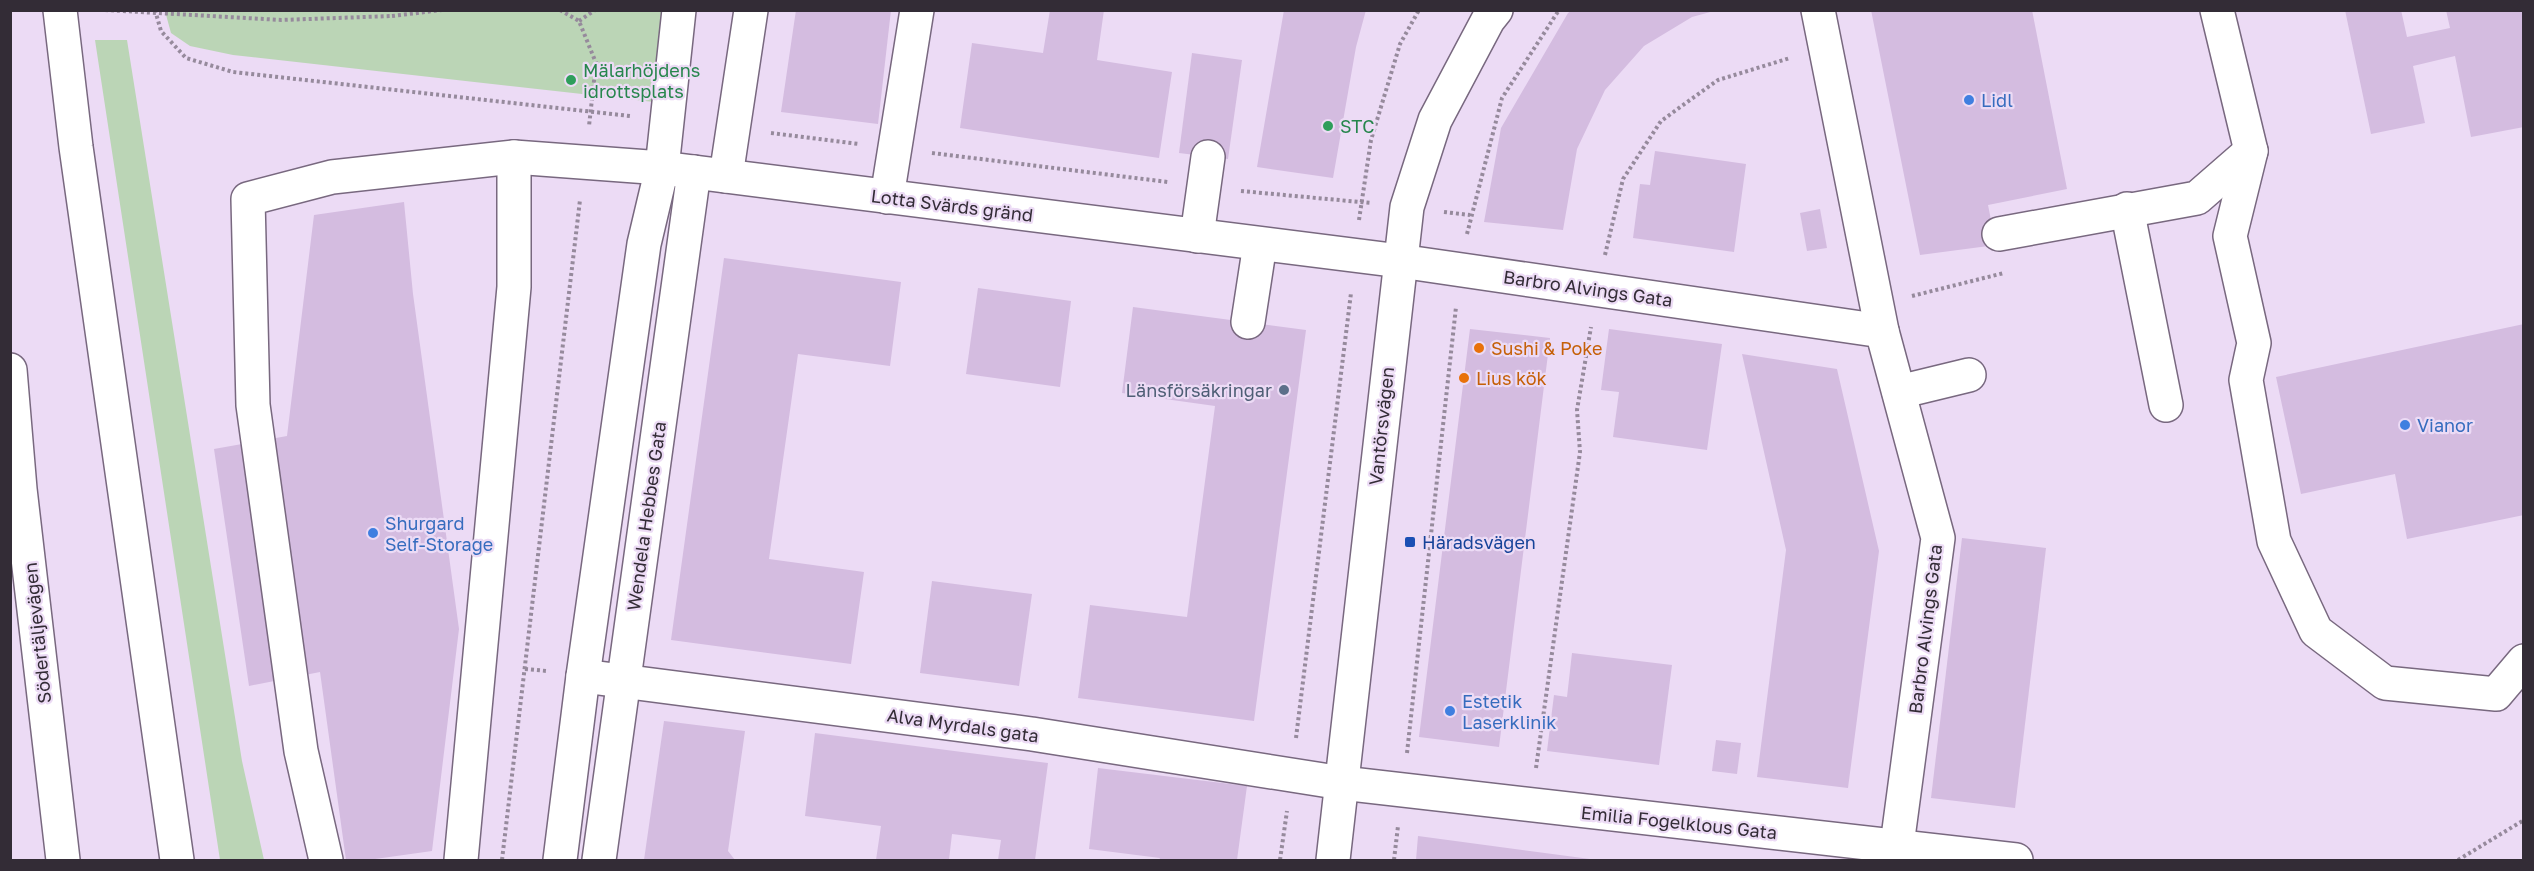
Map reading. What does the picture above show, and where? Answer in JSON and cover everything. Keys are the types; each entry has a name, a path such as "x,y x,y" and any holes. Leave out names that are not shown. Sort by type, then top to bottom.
{"main road":[{"path":"60,10 79,170 177,861"},
{"path":"560,861 583,676 644,244 662,168 679,10"},
{"name":"Wendela Hebbes Gata","path":"599,861 623,681 710,174 733,128 752,10"},
{"path":"887,197 917,10"},
{"name":"Vantörsvägen","path":"1333,861 1407,207 1435,120 1488,20 1496,10"},
{"name":"Barbro Alvings Gata","path":"1818,10 1882,331 1938,538 1896,853"},
{"path":"2217,10 2251,151 2230,236 2254,343 2246,380 2274,541 2316,631 2385,683 2496,694 2523,661"},
{"path":"1999,234 2197,198 2251,151"},
{"path":"461,861 514,287 514,158"},
{"name":"Lotta Svärds gränd","path":"326,861 302,752 253,405 248,199 332,177 514,158 662,168 1400,261"},
{"path":"1197,236 1206,172"},
{"path":"2127,209 2166,405"},
{"path":"1248,322 1260,244"},
{"name":"Barbro Alvings Gata","path":"1400,261 1882,331"},
{"name":"Södertäljevägen","path":"10,370 20,489 63,861"},
{"path":"1899,392 1969,375"},
{"name":"Alva Myrdals gata","path":"583,676 1031,747 1291,774 1342,783"},
{"name":"Emilia Fogelklous Gata","path":"1342,783 1721,828 1896,853 2016,861"}],"path":[{"path":"105,10 281,20 392,16 442,10"},
{"path":"155,10 161,31 186,58 233,72 590,113"},
{"path":"502,861 596,63 579,21 560,10"},
{"path":"579,21 595,10"},
{"path":"733,128 895,148 1206,172 1361,202 1371,140 1400,44 1419,10"},
{"path":"1470,215 1502,98 1559,10"},
{"path":"1531,806 1580,452 1577,410 1597,288 1623,179 1661,121 1718,80 1825,47"},
{"path":"1882,331 1900,299 2011,272"},
{"path":"1280,861 1351,291"},
{"path":"1394,861 1456,305"},
{"path":"2458,861 2523,820"}],"green space":[{"name":"Mälarhöjdens idrottsplats","path":"165,11 693,11 681,105 233,55 190,46 171,33"},
{"path":"95,40 127,40 242,761 264,860 220,860"}],"building":[{"path":"796,10 891,10 878,124 781,112"},
{"path":"1050,10 1104,10 1097,60 1172,72 1159,158 960,128 972,43 1043,53"},
{"path":"1284,10 1366,10 1356,47 1333,178 1257,167"},
{"path":"1572,10 1714,11 1692,17 1644,46 1605,90 1577,149 1563,230 1484,222 1501,128 1568,13"},
{"name":"Lidl","path":"1871,10 2032,10 2067,189 1988,205 1996,245 1920,255"},
{"path":"2345,10 2401,10 2407,37 2450,28 2446,10 2524,10 2524,127 2471,137 2455,56 2413,66 2425,123 2371,134"},
{"path":"1192,53 1242,60 1228,159 1179,153"},
{"path":"1655,151 1746,164 1734,252 1633,238 1640,184 1650,185"},
{"name":"Shurgard Self-Storage","path":"404,202 413,294 459,629 432,851 368,860 346,860 320,672 249,686 214,449 287,436 314,215"},
{"path":"1820,209 1827,248 1807,251 1800,213"},
{"path":"724,258 901,282 890,366 798,354 769,559 864,572 851,664 671,640"},
{"path":"978,288 1071,301 1060,387 966,374"},
{"path":"1133,307 1306,330 1254,721 1078,698 1090,605 1187,617 1215,406 1122,393"},
{"name":"Vianor","path":"2524,324 2524,515 2407,539 2395,474 2301,494 2276,377"},
{"path":"1470,329 1550,338 1499,747 1419,737"},
{"path":"1609,329 1722,344 1707,450 1613,437 1619,392 1601,390"},
{"path":"1742,354 1837,369 1879,551 1848,788 1757,777 1786,550"},
{"path":"1962,538 2046,548 2015,808 1931,798"},
{"path":"932,581 1032,594 1019,686 920,673"},
{"path":"1572,653 1672,665 1659,765 1547,751 1554,695 1567,697"},
{"path":"664,721 745,731 728,851 735,860 644,860"},
{"path":"815,733 1048,763 1035,860 998,860 1001,840 952,834 949,860 876,860 881,826 805,816"},
{"path":"1716,740 1741,743 1737,774 1712,771"},
{"path":"1098,768 1247,786 1237,860 1159,860 1160,858 1089,849"},
{"path":"1418,836 1590,859 1590,860 1416,860"}],"place":[{"name":"Mälarhöjdens idrottsplats","path":"571,80"},
{"name":"Lidl","path":"1969,100"},
{"name":"STC","path":"1328,126"},
{"name":"Sushi & Poke","path":"1479,348"},
{"name":"Lius kök","path":"1464,378"},
{"name":"Länsförsäkringar","path":"1284,390"},
{"name":"Vianor","path":"2405,425"},
{"name":"Shurgard Self-Storage","path":"373,533"},
{"name":"Häradsvägen","path":"1410,542"},
{"name":"Estetik Laserklinik","path":"1450,711"}]}
